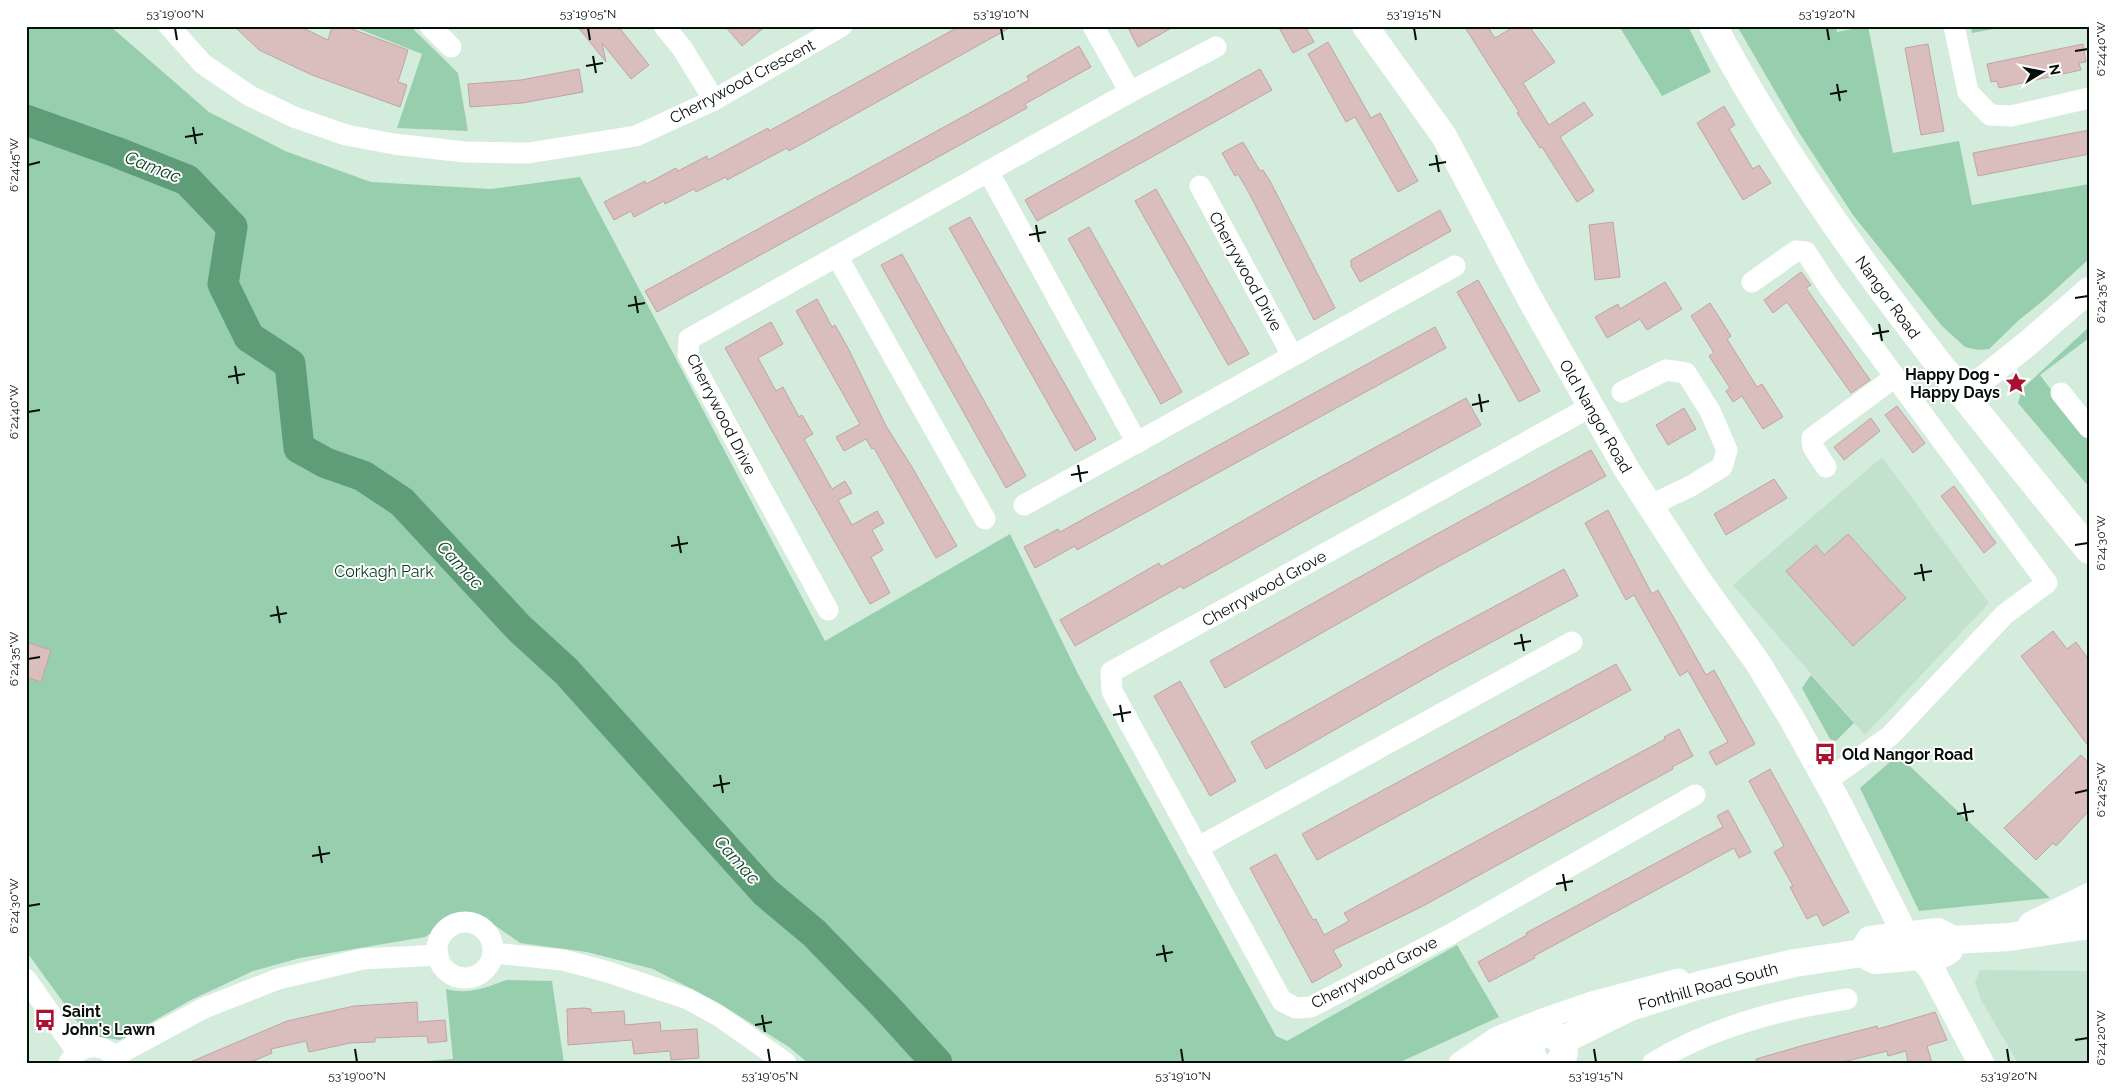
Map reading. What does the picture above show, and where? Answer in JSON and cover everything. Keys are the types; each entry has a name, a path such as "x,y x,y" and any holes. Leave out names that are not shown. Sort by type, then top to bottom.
{"main road":[{"name":"Nangor Road","path":"1714,26 1731,59 1806,181 1897,310 1963,395 2089,550"},
{"path":"2009,937 2089,897"},
{"name":"Fonthill Road South","path":"1485,1063 1516,1053 1533,1057 1533,1042 1541,1035 1551,1034 1560,1052 1630,1007 1700,985 1795,963 1862,954 1870,940 1912,945 1938,932 1953,940 2009,937 2089,925"},
{"path":"2009,937 2089,941"}],"street":[{"name":"Cherrywood Crescent","path":"169,26 203,64 250,96 294,117 346,135 394,144 465,152 528,153 608,142 636,136 714,100 842,26"},
{"path":"430,26 451,47"},
{"path":"664,26 682,48 714,100"},
{"path":"1093,26 1130,92"},
{"name":"Old Nangor Road","path":"1365,26 1444,136 1590,407 1650,506 1697,578 1758,664 1792,719 1912,945 1932,970 1981,1063"},
{"path":"1954,26 1968,92 1990,115 2011,116 2089,98"},
{"name":"Cherrywood Drive","path":"828,610 753,476 688,354 689,339 1130,92 1216,47"},
{"path":"988,171 1137,443"},
{"name":"Cherrywood Drive","path":"1200,186 1292,355"},
{"path":"1752,282 1796,251 1806,252 2047,584 2005,614 1890,736 1826,781"},
{"path":"837,256 985,519"},
{"path":"1024,505 1455,266"},
{"path":"1963,395 2027,344 2089,290"},
{"path":"1622,392 1666,370 1686,374 1710,411 1727,450 1722,466 1691,486 1650,506"},
{"path":"1826,467 1813,447 1812,438 1895,377"},
{"path":"2061,393 2089,428"},
{"name":"Cherrywood Grove","path":"1590,407 1111,672 1112,691 1282,1000 1296,1008 1311,1007 1451,934 1695,795"},
{"path":"1197,848 1572,642"},
{"path":"466,922 483,929 489,936 493,953 486,969 471,978 462,978 446,971 438,956 439,942 443,934 458,924 466,922"},
{"path":"493,953 563,960 608,972 688,999 719,1016 786,1063"},
{"path":"26,979 73,1057 93,1046 109,1050 117,1060 204,1008 278,979 364,958 438,956"},
{"path":"1459,1063 1497,1037 1592,1002 1721,969 1795,963"},
{"path":"1653,1063 1676,1049 1715,1032 1783,1012 1848,999"}],"shaded area":[{"path":"1882,457 1989,603 1865,735 1733,585"},
{"path":"1980,970 2089,971 2089,1063 2018,1063 1981,1000 1975,982"}],"green space":[{"name":"Corkagh Park","path":"26,26 110,26 209,112 285,151 371,182 491,189 580,177 825,641 1010,534 1078,674 1276,1036 1287,1041 1457,945 1499,1017 1398,1063 808,1063 789,1047 717,1002 653,969 587,952 520,943 483,917 443,925 425,937 300,958 253,971 189,1001 120,1040 87,1035 26,951"},
{"path":"351,26 410,26 458,73 468,131 397,128 422,54"},
{"path":"1619,26 1688,26 1711,72 1662,96"},
{"path":"1737,26 1836,26 1837,32 1868,26 1893,153 1959,141 1972,205 2089,184 2089,259 1989,349 1978,350 1965,347 1942,326 1853,215 1800,134"},
{"path":"1971,26 2010,26 1972,33"},
{"path":"2089,327 2089,338 2040,375 2089,440 2089,487 2018,403 2022,389"},
{"path":"1811,675 1854,723 1836,741 1830,739 1802,688"},
{"path":"1898,755 2050,898 1919,911 1860,788"},
{"path":"506,980 552,981 564,1063 403,1063 453,1059 446,989 469,991"}],"building":[{"path":"234,26 299,26 328,40 332,26 344,26 408,50 398,82 407,85 400,107 312,75 259,50"},
{"path":"577,26 618,26 649,65 631,79 602,43 606,62"},
{"path":"725,26 766,26 742,46"},
{"path":"960,26 1013,26 789,151 787,148 727,180 726,177 696,192 694,189 665,204 664,201 634,217 631,211 614,220 604,202 645,181 646,184 676,168 678,171 707,156 708,160 768,128 769,131"},
{"path":"1127,26 1175,26 1138,47"},
{"path":"1278,26 1305,26 1314,42 1293,53"},
{"path":"1464,26 1487,26 1495,38 1515,26 1529,26 1555,62 1523,83 1549,125 1584,102 1593,115 1560,137 1594,191 1577,202 1542,147 1540,148 1517,113 1519,112"},
{"path":"1328,42 1371,118 1380,113 1418,181 1398,192 1355,117 1346,122 1308,54"},
{"path":"1928,44 1944,131 1921,135 1905,48"},
{"path":"2083,44 2086,62 2079,63 2081,70 1999,88 1997,81 1991,82 1987,64"},
{"path":"1079,46 1091,67 1025,104 1027,108 657,312 645,291 1029,80 1027,76"},
{"path":"579,69 583,92 522,103 470,107 468,84 521,80"},
{"path":"1260,69 1272,90 1037,221 1025,200"},
{"path":"1724,106 1735,125 1729,129 1753,169 1759,165 1771,183 1743,200 1697,123"},
{"path":"2089,130 2089,154 1978,176 1973,153"},
{"path":"1243,142 1260,171 1263,170 1270,181 1335,308 1314,320 1249,193 1238,174 1235,176 1222,153"},
{"path":"1156,189 1249,354 1228,365 1135,201"},
{"path":"1440,210 1451,231 1360,282 1351,266 1351,260"},
{"path":"970,217 1096,439 1075,451 949,228"},
{"path":"1613,222 1620,277 1595,280 1589,225"},
{"path":"1089,227 1182,392 1161,404 1068,239"},
{"path":"902,254 1026,476 1006,488 881,265"},
{"path":"1801,272 1811,285 1806,288 1870,380 1851,393 1787,302 1773,313 1764,300"},
{"path":"1478,280 1540,391 1519,402 1457,292"},
{"path":"1665,282 1682,309 1647,330 1640,319 1607,338 1595,317 1618,304 1620,309"},
{"path":"817,299 832,327 835,325 886,426 957,546 936,558 874,448 872,449 866,439 844,451 836,437 860,424 796,311"},
{"path":"1710,303 1731,336 1727,339 1757,387 1762,384 1783,417 1763,429 1742,396 1733,402 1726,391 1730,388 1709,356 1714,353 1691,316"},
{"path":"771,322 783,344 758,358 776,391 783,387 799,417 802,415 813,434 804,439 832,489 845,481 852,493 838,500 852,525 877,511 884,523 872,530 883,550 871,557 890,593 870,604 725,348"},
{"path":"1435,327 1446,348 1077,550 1075,546 1035,568 1024,547 1058,529 1060,532"},
{"path":"1466,398 1481,425 1183,589 1181,586 1075,646 1060,620 1159,563 1161,567 1304,486"},
{"path":"1897,406 1925,443 1913,453 1885,415"},
{"path":"1684,408 1696,429 1668,445 1656,425"},
{"path":"1871,418 1880,431 1844,460 1834,447"},
{"path":"1591,450 1606,476 1429,572 1225,688 1210,661"},
{"path":"1774,479 1787,498 1726,535 1714,514"},
{"path":"1954,486 1996,543 1984,553 1941,496"},
{"path":"1608,510 1652,594 1658,590 1706,675 1714,670 1755,744 1716,765 1709,752 1728,742 1688,671 1680,676 1634,595 1626,600 1585,523"},
{"path":"1848,534 1906,598 1853,646 1786,571 1816,545 1824,555"},
{"path":"1564,569 1578,596 1447,666 1266,769 1251,742 1430,641"},
{"path":"2053,631 2067,649 2076,642 2089,660 2089,747 2021,656"},
{"path":"26,642 51,650 41,682 26,677"},
{"path":"1616,664 1631,690 1317,860 1302,834"},
{"path":"1180,681 1236,781 1210,796 1154,696"},
{"path":"1679,729 1693,756 1672,767 1673,769 1421,907 1333,950 1342,966 1312,983 1250,868 1276,854 1313,920 1316,919 1324,935 1349,921 1344,913 1665,739 1664,737"},
{"path":"2081,755 2089,763 2089,811 2056,846 2053,843 2036,860 2004,828"},
{"path":"1770,769 1849,912 1823,926 1817,914 1807,919 1790,887 1793,886 1774,852 1784,846 1749,781"},
{"path":"1728,810 1751,852 1739,858 1734,848 1489,982 1478,962 1527,935 1526,933 1723,827 1717,816"},
{"path":"417,1002 418,1022 445,1020 447,1041 428,1043 427,1036 375,1038 375,1042 350,1043 309,1052 306,1041 271,1049 272,1053 249,1063 188,1063 287,1021 354,1006"},
{"path":"567,1009 591,1009 591,1013 624,1011 625,1025 660,1022 661,1031 697,1029 699,1058 671,1060 670,1051 634,1054 632,1040 568,1045"},
{"path":"1935,1012 1947,1040 1927,1046 1932,1063 1908,1063 1906,1051 1888,1056 1887,1051 1839,1063 1757,1063 1756,1059 1808,1044 1877,1026 1878,1029"}],"waterway":[{"name":"Camac","path":"26,120 187,180 232,227 223,284 249,337 290,364 299,448 326,463 363,476 402,502 519,628 566,671 765,892 814,933 937,1063"}],"place":[{"name":"Happy Dog - Happy Days","path":"2016,383"},
{"name":"Old Nangor Road","path":"1825,754"},
{"name":"Saint John's Lawn","path":"45,1020"}]}
